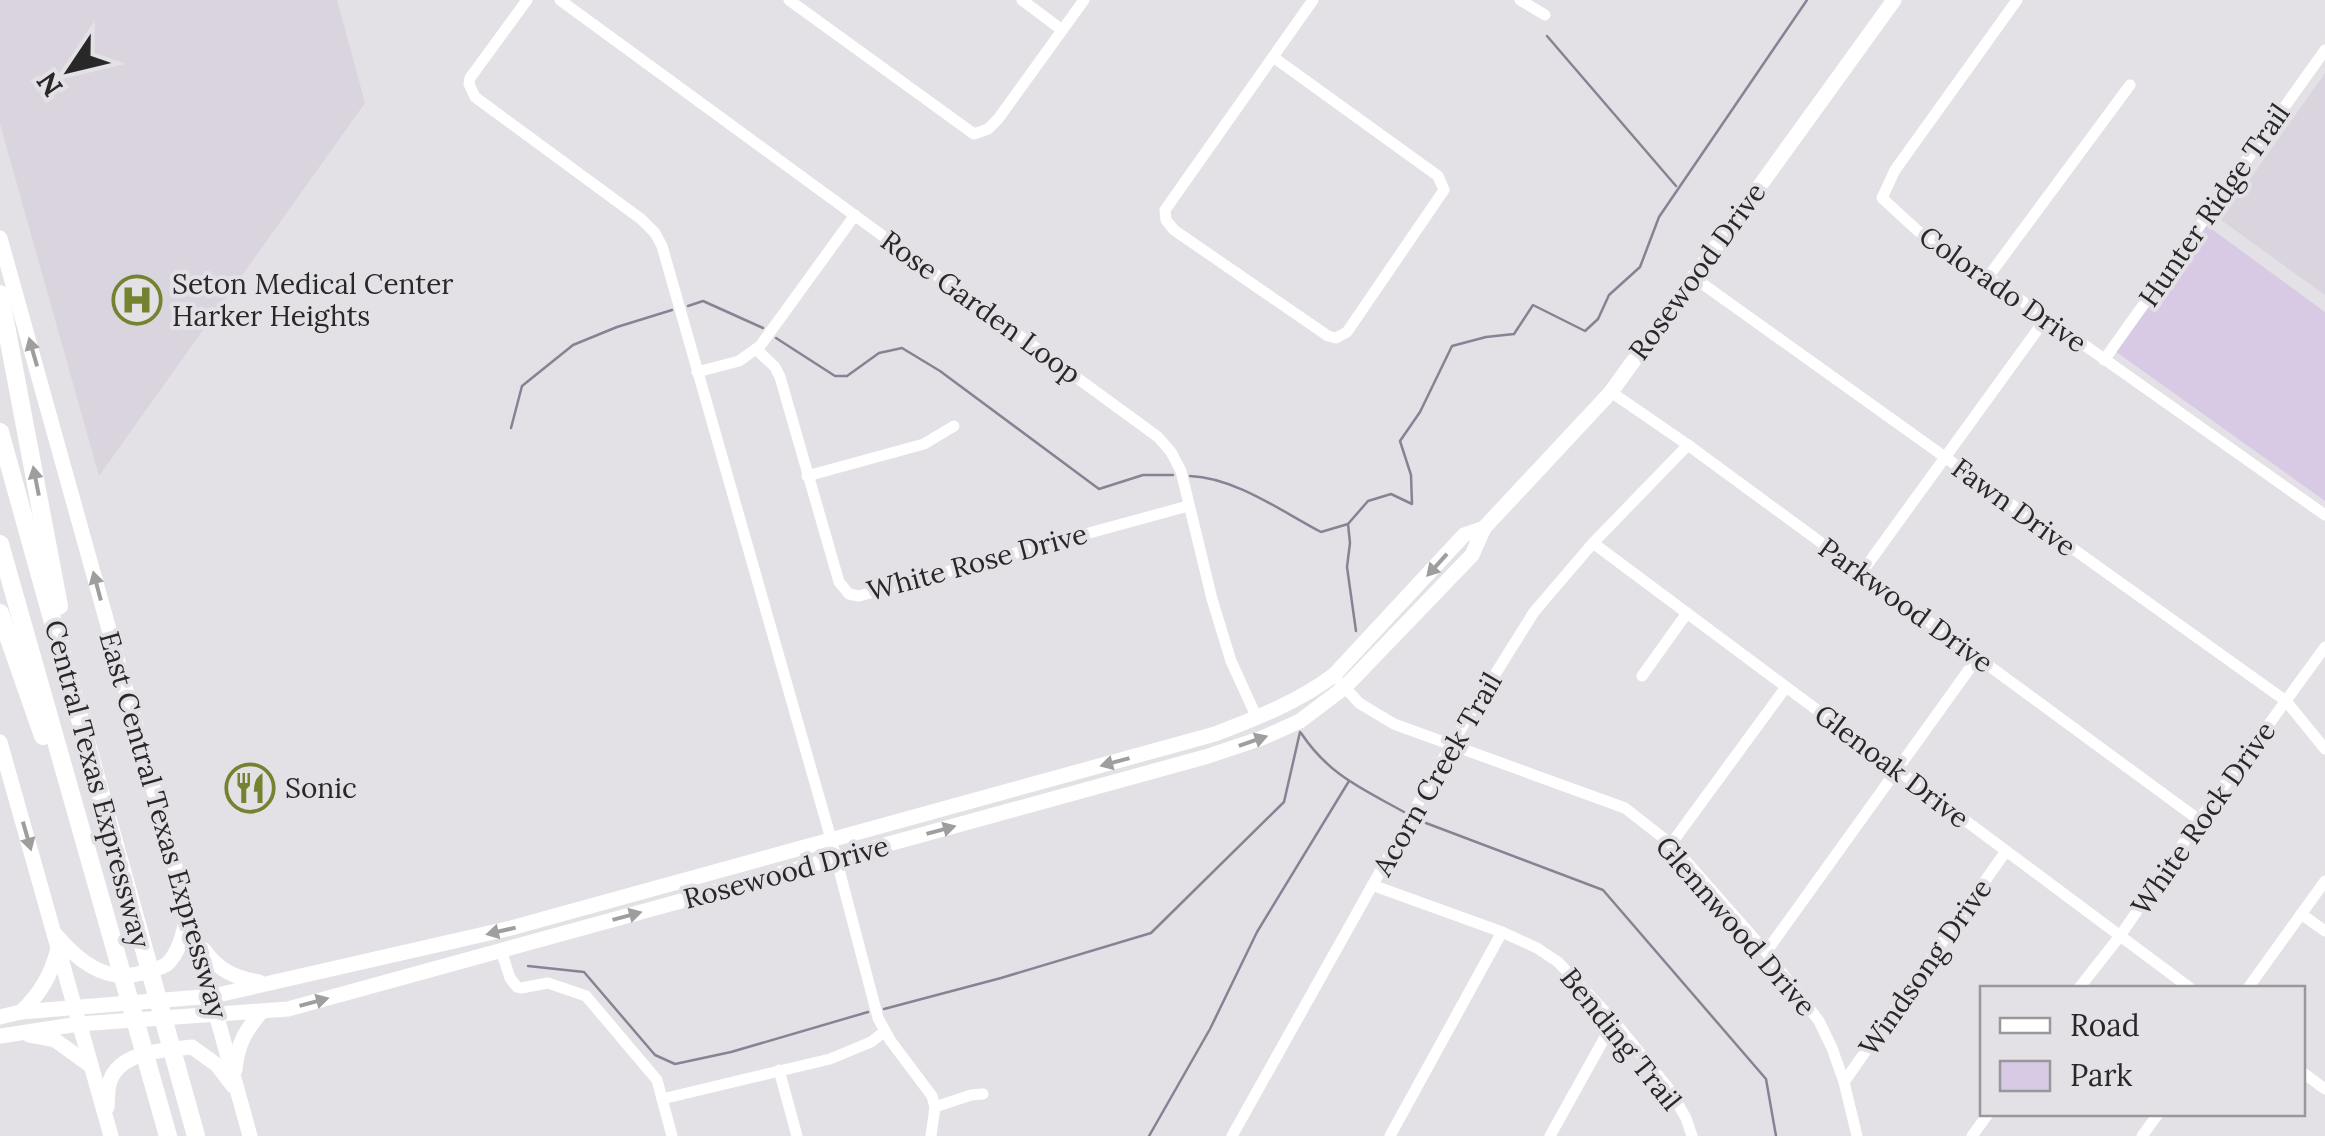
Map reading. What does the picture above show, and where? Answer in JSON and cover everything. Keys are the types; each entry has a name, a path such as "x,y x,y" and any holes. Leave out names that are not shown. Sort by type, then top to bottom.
{"highway":[{"path":"0,294 52,561 61,614 60,646"},
{"name":"Central Texas Expressway","path":"0,432 196,1136"},
{"name":"Central Texas Expressway","path":"0,544 168,1136"},
{"path":"0,613 44,738 64,772"}],"main road":[{"name":"Rosewood Drive","path":"8,1034 78,1024 288,1009 1186,762 1262,738 1300,721 1472,555 1484,528 1611,392 1894,0"},
{"name":"East Central Texas Expressway","path":"0,238 250,1136"},
{"name":"Rosewood Drive","path":"0,1017 20,1012 212,996 511,928 1215,734 1339,681"},
{"path":"0,742 109,1128"},
{"path":"56,941 94,970 132,976 166,964 181,942 188,912"},
{"path":"196,939 220,968 242,979 268,984"},
{"path":"20,1012 43,988 52,970 56,941"},
{"path":"236,1086 240,1041 262,1011"},
{"path":"8,1034 55,1040 91,1066"},
{"path":"109,1128 110,1080 123,1062 160,1050 192,1047 217,1065 236,1086"}],"street":[{"path":"526,0 470,78 472,93 651,228 666,259 878,1018 926,1085 935,1107 931,1136"},
{"name":"Rose Garden Loop","path":"560,0 1158,436 1181,472 1212,599 1232,661 1257,718"},
{"path":"789,0 974,134 988,130 998,119 1084,0"},
{"path":"1022,0 1062,30"},
{"path":"1273,57 1438,176 1444,190 1347,332 1336,338 1174,230 1166,220 1165,210 1313,0"},
{"path":"1520,0 1545,16"},
{"name":"Colorado Drive","path":"2018,0 1896,170 1882,198 1918,232 1988,276 2325,515"},
{"name":"Hunter Ridge Trail","path":"2104,360 2325,50"},
{"path":"1988,276 2130,85"},
{"path":"696,372 739,361 756,349 855,215"},
{"name":"Fawn Drive","path":"1693,276 2286,702 2325,749"},
{"path":"1862,572 2046,318"},
{"name":"White Rose Drive","path":"756,349 775,366 780,377 839,582 849,594 859,596 1188,506"},
{"name":"Parkwood Drive","path":"1611,392 2199,820"},
{"path":"807,476 924,444 954,426"},
{"name":"Acorn Creek Trail","path":"1232,1136 1452,744 1534,612 1688,445"},
{"name":"Glenoak Drive","path":"1594,543 2187,986"},
{"path":"1642,676 1687,613"},
{"name":"White Rock Drive","path":"2081,986 2325,646"},
{"path":"1766,952 1978,658"},
{"name":"Glennwood Drive","path":"1339,681 1359,703 1394,724 1625,808 1670,844 1766,952 1819,1020 1844,1082 1857,1136"},
{"path":"1670,844 1786,687"},
{"name":"Windsong Drive","path":"1844,1082 2006,851"},
{"path":"2249,986 2325,881"},
{"name":"Bending Trail","path":"1372,885 1502,932 1558,962 1614,1021 1669,1089 1692,1136"},
{"path":"2301,914 2325,931"},
{"path":"1390,1136 1502,932"},
{"path":"502,950 516,987 548,983 586,996 652,1074 672,1136"},
{"path":"1550,1136 1614,1021"},
{"path":"662,1099 830,1059 871,1042 884,1031"},
{"path":"779,1070 797,1136"},
{"path":"935,1107 983,1094"}],"shaded area":[{"name":"Seton Medical Center Harker Heights","path":"0,0 337,0 365,103 99,476 0,124"},
{"path":"2325,73 2325,295 2221,220"}],"green space":[{"path":"2202,222 2325,312 2325,501 2112,349"}],"waterway":[{"path":"1356,631 1347,567 1348,524 1368,501 1391,494 1412,504 1411,475 1400,441 1420,412 1452,346 1514,334 1533,305 1585,331 1598,319 1609,295 1640,267 1659,217 1807,0"},
{"path":"1547,36 1676,186"},
{"path":"688,306 703,301 763,328"},
{"path":"511,428 522,386 573,345 672,310"},
{"path":"776,338 835,376 847,376 879,353 902,348 940,371 1099,489 1143,475 1173,475"},
{"path":"1190,476 1241,489 1321,532 1348,524"},
{"path":"884,1009 1151,933 1284,802 1300,732"},
{"path":"1301,733 1335,770 1404,812"},
{"path":"1149,1136 1210,1029 1257,932 1349,781"},
{"path":"1418,820 1603,890 1766,1079 1776,1136"},
{"path":"528,966 584,972 655,1055 675,1064 868,1012"}],"place":[{"name":"Seton Medical Center Harker Heights","path":"137,300"},
{"name":"Sonic","path":"250,788"}]}
